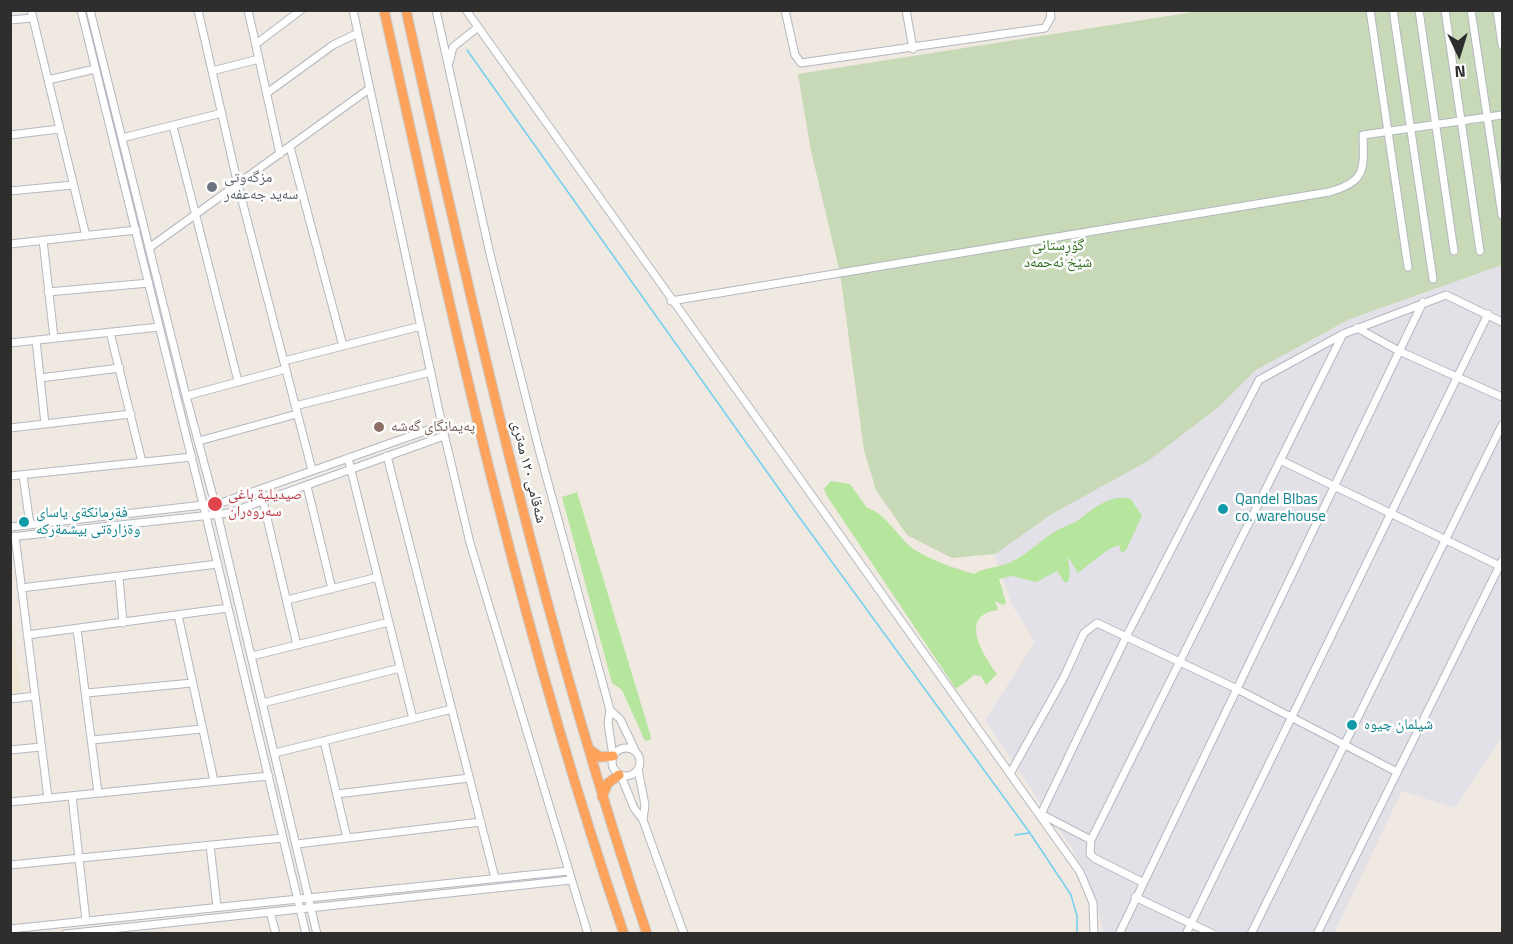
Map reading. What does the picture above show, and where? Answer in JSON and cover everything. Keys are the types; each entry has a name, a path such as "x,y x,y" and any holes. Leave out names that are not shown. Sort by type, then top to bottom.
{"highway":[{"path":"384,10 440,267 496,501 573,774 624,933"},
{"name":"شەقامی ١٢٠ مەتری","path":"406,10 478,335 540,579 587,748 647,933"},
{"path":"587,748 600,757 613,756"},
{"path":"602,797 608,783 620,775"}],"street":[{"path":"81,10 207,516 306,933"},
{"path":"90,10 186,396 216,504 317,933"},
{"path":"198,10 238,185 312,470"},
{"path":"248,10 280,154"},
{"path":"256,44 301,10"},
{"path":"353,10 444,436 470,543 588,933"},
{"path":"436,10 535,435 610,710 608,723 613,769 620,775 634,808 644,820 684,933"},
{"path":"466,10 671,301 1041,814 1086,882 1093,903 1094,933"},
{"path":"785,10 795,55 801,63 913,49 1045,28 1051,17 1050,10"},
{"path":"906,10 913,49"},
{"path":"1370,10 1408,267"},
{"path":"1393,10 1433,279"},
{"path":"1419,10 1454,251"},
{"path":"1445,10 1480,251"},
{"path":"1471,10 1503,215"},
{"path":"1497,10 1503,45"},
{"path":"10,20 31,14 86,236"},
{"path":"448,66 453,47 477,28"},
{"path":"267,93 333,45 358,33"},
{"path":"89,43 98,41"},
{"path":"212,71 259,59"},
{"path":"48,80 95,69"},
{"path":"149,248 369,89"},
{"path":"122,138 222,113"},
{"path":"671,301 1329,192 1351,184 1363,171 1363,135 1503,115"},
{"path":"172,126 238,381"},
{"path":"10,135 60,129"},
{"path":"290,147 343,346"},
{"path":"10,191 73,185"},
{"path":"10,244 136,230"},
{"path":"43,240 54,338"},
{"path":"48,292 149,283"},
{"path":"1041,814 1127,635 1259,380 1343,334 1446,294 1503,321"},
{"path":"1119,933 1235,688 1423,302"},
{"path":"1186,933 1488,314"},
{"path":"186,396 343,346 421,326"},
{"path":"10,343 159,327"},
{"path":"1357,328 1399,351 1458,375 1503,397"},
{"path":"110,332 142,462"},
{"path":"1142,882 1094,858 1090,854 1091,840 1343,334"},
{"path":"36,340 45,424"},
{"path":"40,378 120,368"},
{"path":"295,406 431,372"},
{"path":"10,428 131,414"},
{"path":"199,441 297,414"},
{"path":"10,527 216,504 442,425"},
{"path":"1251,933 1503,425"},
{"path":"48,798 13,537 218,515 307,486 444,436"},
{"path":"387,456 495,878"},
{"path":"10,476 192,457"},
{"path":"348,458 412,719"},
{"path":"1280,460 1502,565 1317,933"},
{"path":"23,475 30,525"},
{"path":"307,486 332,589"},
{"path":"263,501 297,645"},
{"path":"21,588 218,564"},
{"path":"119,577 123,623"},
{"path":"287,600 378,577"},
{"path":"27,635 228,608"},
{"path":"178,615 214,781"},
{"path":"252,656 389,622"},
{"path":"1011,772 1064,677 1084,633 1097,623 1127,635 1235,688 1397,772"},
{"path":"77,629 98,793"},
{"path":"263,703 400,668"},
{"path":"87,693 192,683"},
{"path":"10,699 35,696"},
{"path":"275,753 452,709"},
{"path":"610,710 620,719 640,760 638,769 645,805 644,820"},
{"path":"92,740 202,729"},
{"path":"324,741 347,838"},
{"path":"10,750 41,747"},
{"path":"613,756 622,749 636,752"},
{"path":"620,775 631,776 638,769"},
{"path":"10,802 269,776"},
{"path":"337,794 469,778"},
{"path":"72,796 86,921"},
{"path":"1041,814 1091,840"},
{"path":"297,844 481,822"},
{"path":"10,866 283,838"},
{"path":"210,845 217,908"},
{"path":"10,929 19,931 86,921 568,871"},
{"path":"65,933 117,931 270,912 571,880"},
{"path":"1136,897 1214,933"},
{"path":"270,912 276,933"}],"shaded area":[{"path":"1502,265 1502,737 1455,808 1402,791 1334,933 1104,933 1095,896 1071,846 985,720 1035,642 1012,605 995,554 1052,514 1148,461 1220,406 1256,370 1350,319"},
{"path":"11,612 21,693 10,694"}],"green space":[{"name":"گۆڕستانی شێخ ئەحمەد","path":"1200,11 1502,11 1502,265 1350,319 1256,370 1220,406 1148,461 1052,514 995,554 952,558 907,535 876,490 864,450 840,273 811,151 798,74"},
{"path":"831,481 850,484 867,508 880,514 919,553 974,574 1015,560 1050,535 1109,500 1131,499 1142,516 1126,550 1121,553 1119,545 1109,549 1078,573 1068,557 1070,575 1068,582 1065,583 1057,571 1036,582 1012,576 999,579 1006,603 1003,605 995,601 998,610 986,613 979,620 976,628 981,647 997,674 986,685 981,676 974,675 956,689 827,496 824,489"},
{"path":"577,492 651,737 650,740 645,741 622,690 612,683 562,497"}],"waterway":[{"path":"467,50 794,510 1030,833 1071,895 1077,916 1077,934"},
{"path":"1015,835 1029,833"}],"place":[{"name":"مزگەوتی سەید جەعفەر","path":"212,187"},
{"name":"پەیمانگای گەشە","path":"379,427"},
{"name":"صيديلیة باغی سەروەران","path":"215,504"},
{"name":"Qandel Blbas co. warehouse","path":"1223,509"},
{"name":"فةرمانكةى ياساى وةزارةتى بيشمةركه","path":"24,522"},
{"name":"شيلمان چیوه","path":"1352,725"}]}
